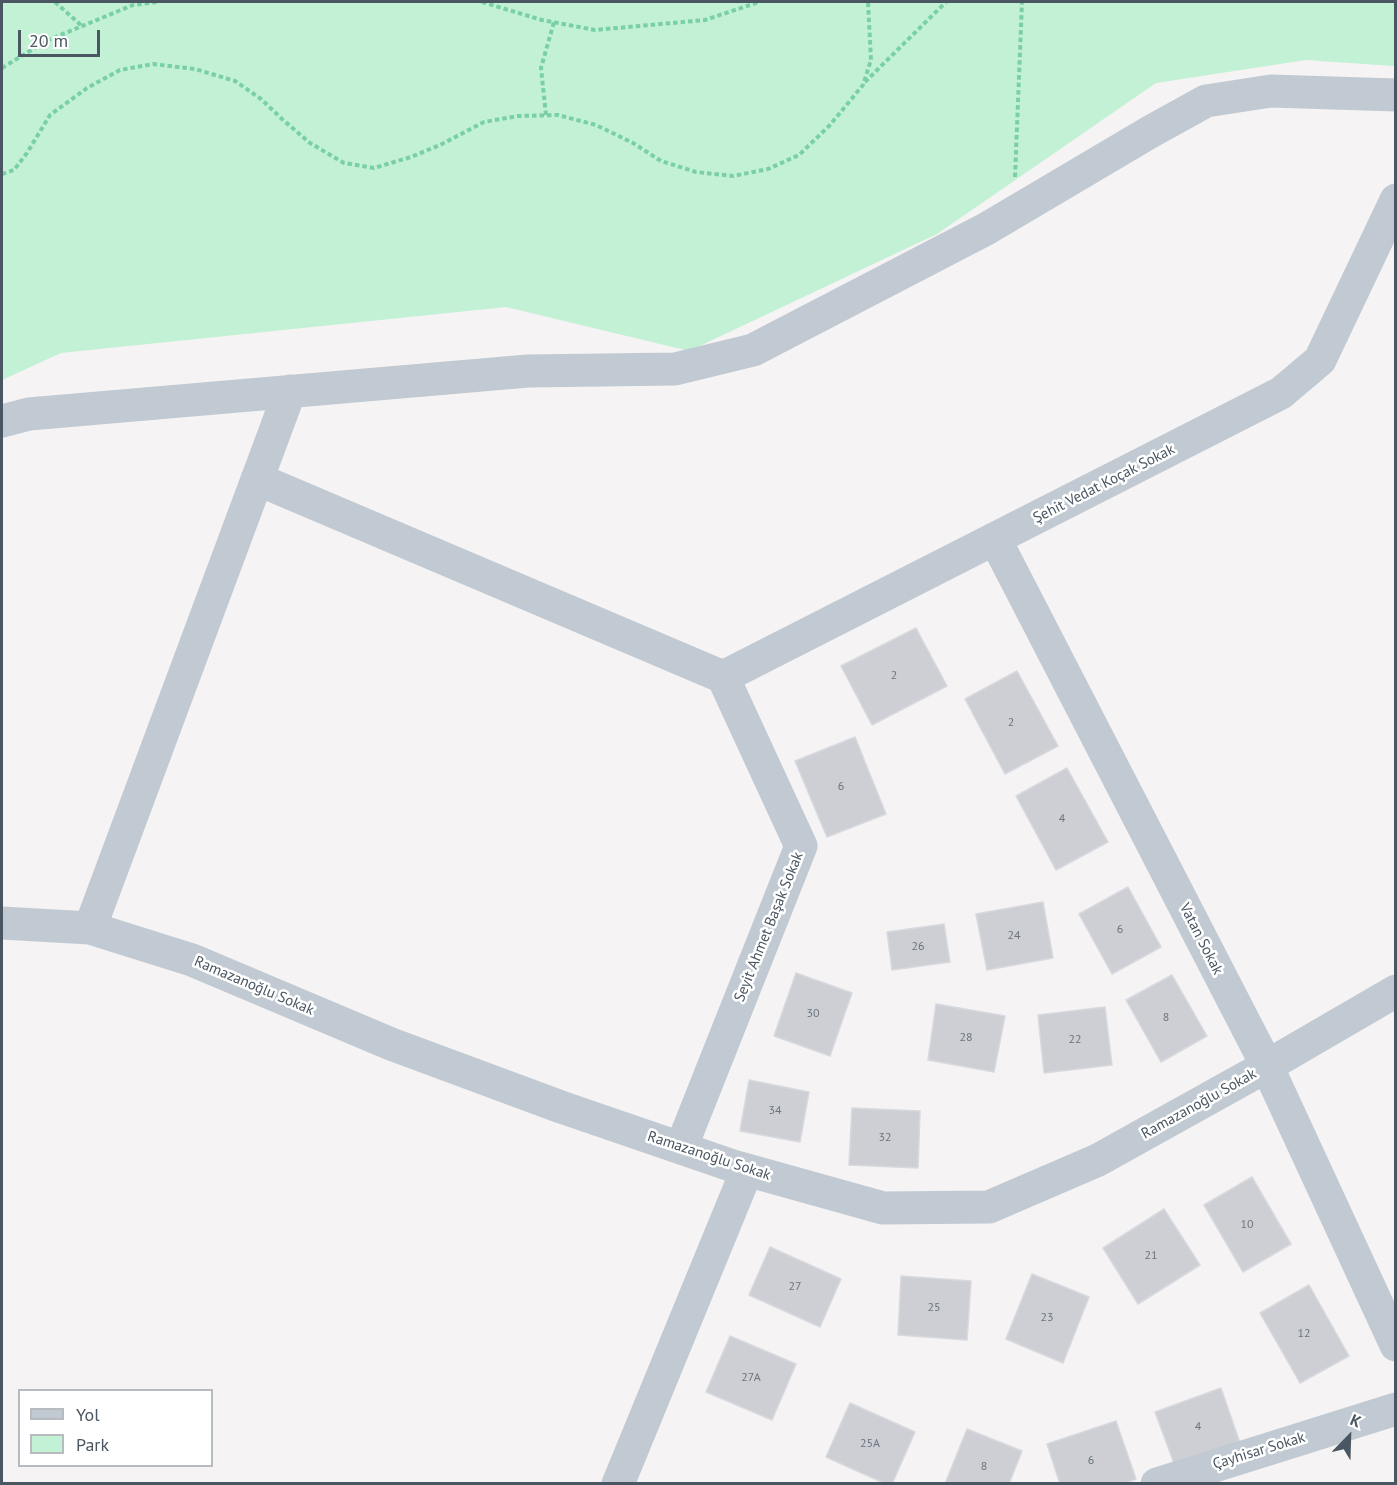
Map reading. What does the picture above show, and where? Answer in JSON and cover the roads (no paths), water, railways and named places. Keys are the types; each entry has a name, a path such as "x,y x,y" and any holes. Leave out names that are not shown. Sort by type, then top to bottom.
{"street":[{"path":"2,421 29,414 528,371 675,369 753,350 987,229 1206,101 1272,91 1395,94"},
{"name":"Şehit Vedat Koçak Sokak","path":"723,677 1281,393 1320,360 1395,200"},
{"path":"90,928 290,391"},
{"path":"257,479 723,677"},
{"name":"Vatan Sokak","path":"995,539 1267,1066 1395,1345"},
{"name":"Seyit Ahmet Başak Sokak","path":"681,1148 801,846 723,677"},
{"name":"Ramazanoğlu Sokak","path":"2,923 90,928 192,960 391,1044 561,1107 747,1170 883,1208 989,1207 1098,1160 1267,1066 1395,991"},
{"path":"618,1484 747,1170"},
{"name":"Çayhisar Sokak","path":"1157,1484 1395,1408"}]}
